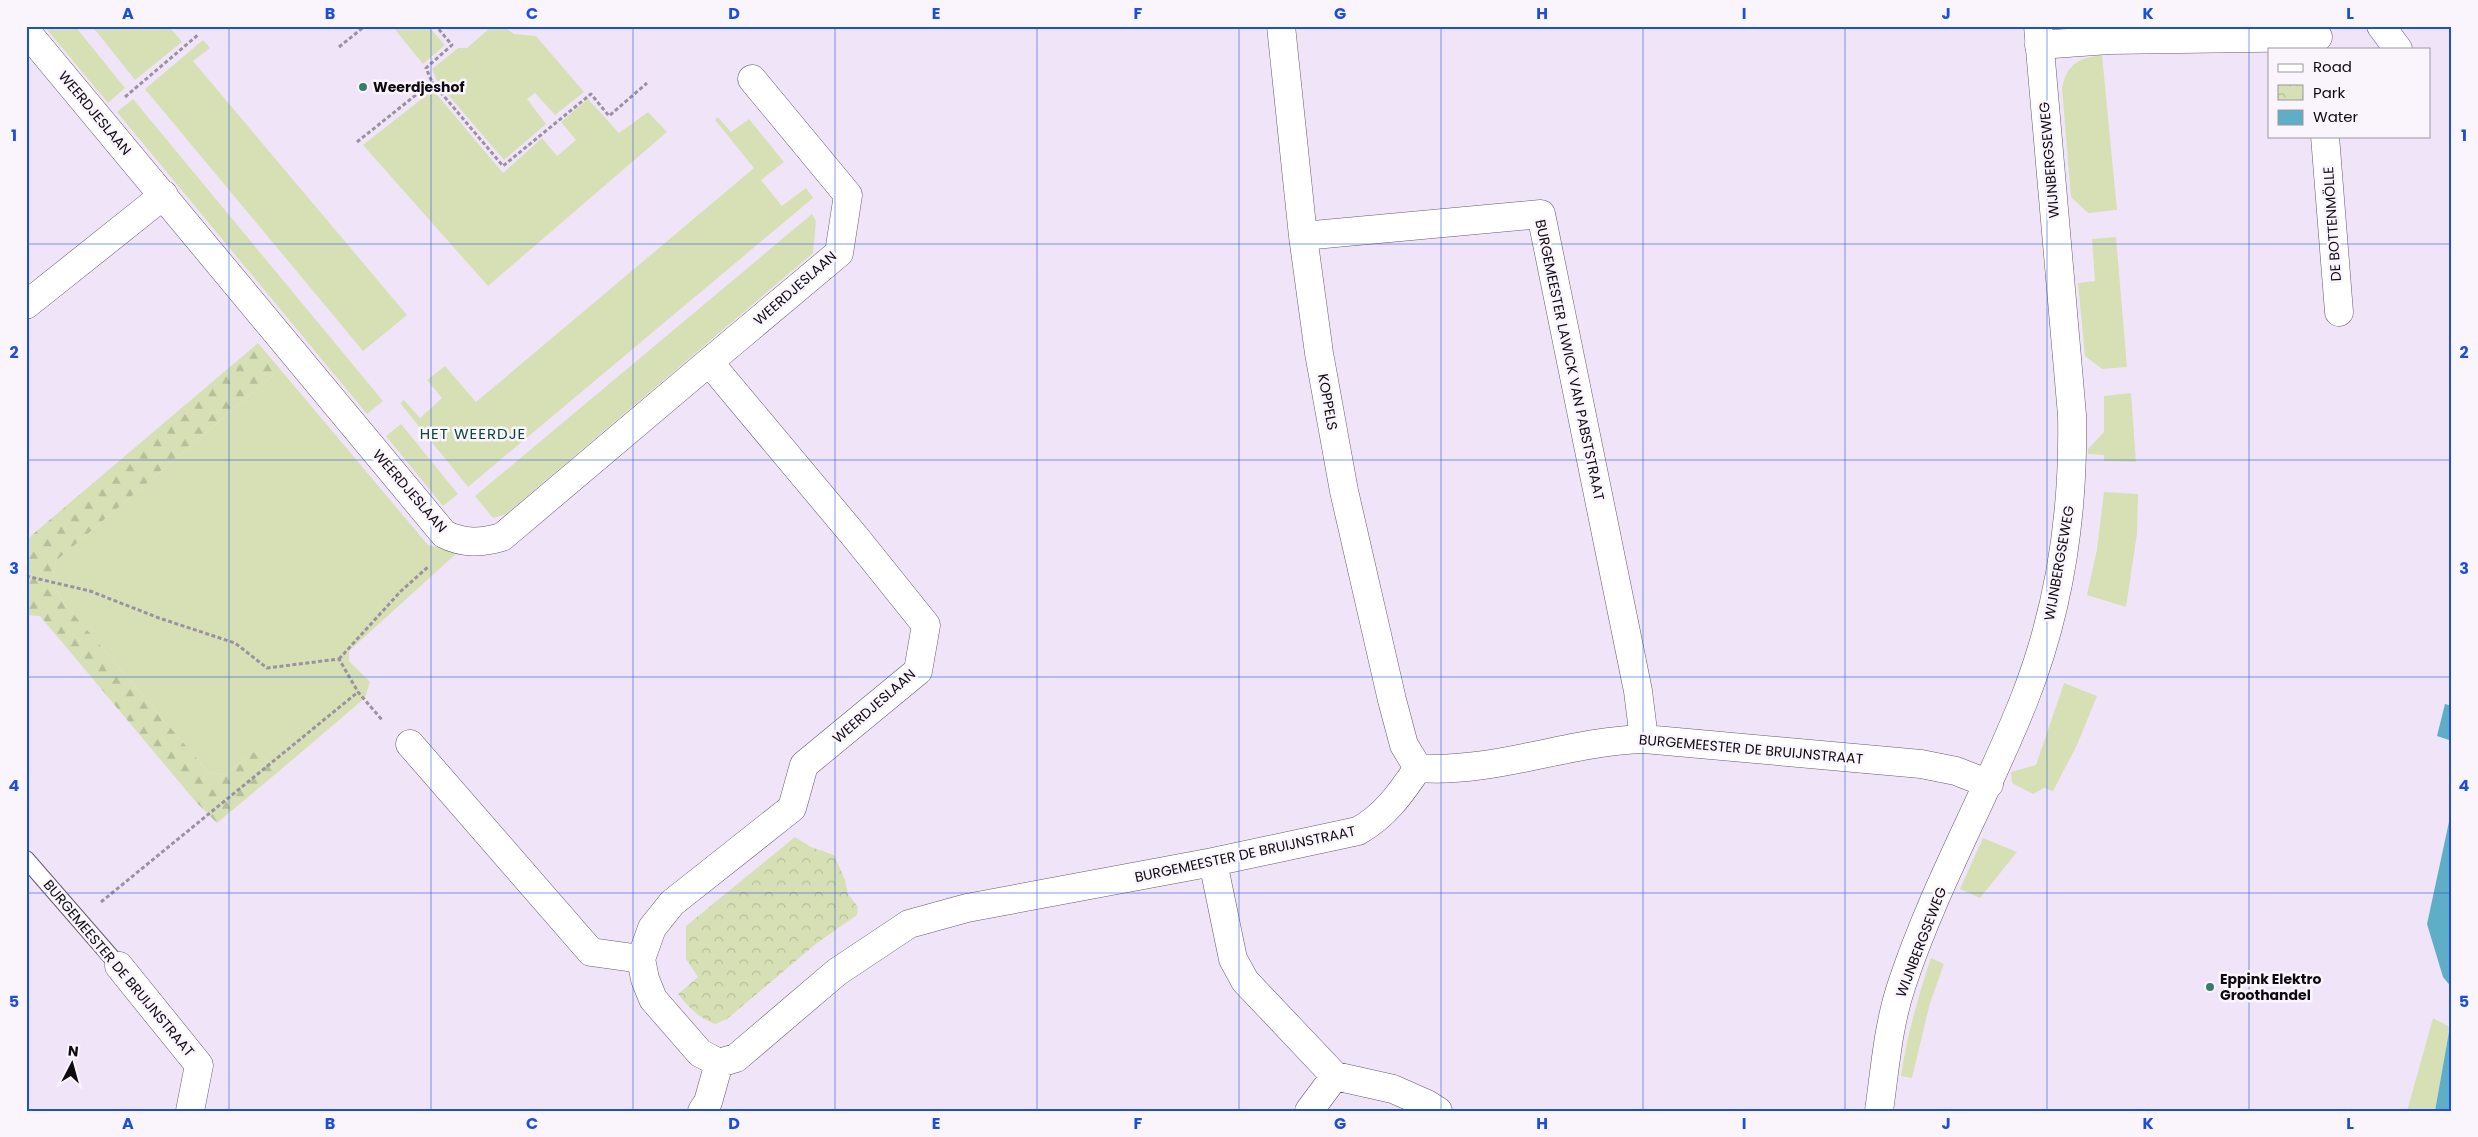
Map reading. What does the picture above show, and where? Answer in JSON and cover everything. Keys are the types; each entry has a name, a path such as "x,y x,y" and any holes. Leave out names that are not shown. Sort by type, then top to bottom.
{"street":[{"name":"KOPPELS","path":"1281,26 1303,236 1319,353 1344,491 1404,745 1418,768"},
{"path":"2382,26 2397,48"},
{"name":"WEERDJESLAAN","path":"26,31 444,534 458,540 472,542 486,542 502,537 839,253 848,194 752,79"},
{"name":"WIJNBERGSEWEG","path":"1879,1111 1889,1039 1901,986 1931,909 1989,784 2024,698 2045,637 2058,584 2068,526 2073,466 2072,415 2038,36 2110,40 2323,37"},
{"name":"DE BOTTENMÖLLE","path":"2325,138 2338,312"},
{"path":"26,305 164,195"},
{"name":"BURGEMEESTER LAWICK VAN PABSTSTRAAT","path":"1303,236 1541,214 1638,691 1644,739"},
{"name":"WEERDJESLAAN","path":"641,958 652,928 672,903 792,808 804,766 918,671 926,625 857,539 709,362"},
{"name":"BURGEMEESTER DE BRUIJNSTRAAT","path":"719,1063 736,1058 837,972 909,924 967,908 1213,862 1358,831 1374,822 1388,808 1418,768 1442,770 1473,767 1599,742 1644,739 1920,764 1956,771 1989,784"},
{"path":"410,744 591,952 641,958 644,979 653,999 700,1053 719,1063 708,1102 702,1111"},
{"path":"1213,862 1233,959 1245,981 1335,1076 1393,1089 1438,1111"},
{"name":"BURGEMEESTER DE BRUIJNSTRAAT","path":"119,966 200,1065 190,1111"},
{"path":"1309,1111 1335,1076"}],"lane":[{"name":"BURGEMEESTER DE BRUIJNSTRAAT","path":"26,859 119,966"}],"path":[{"path":"339,47 365,26"},
{"path":"436,26 452,45 426,68 432,82 503,166 591,94 609,116 647,83"},
{"path":"100,118 199,34"},
{"path":"357,142 432,82"},
{"path":"26,576 90,591 159,618 235,643 267,668 339,659 401,592 434,563 444,534"},
{"path":"80,921 113,891 358,692 339,659"}],"green space":[{"path":"44,26 75,26 125,88 108,103"},
{"path":"92,26 169,26 182,42 135,80"},
{"path":"392,26 428,26 445,45 423,64"},
{"path":"492,26 503,26 514,34 536,36 584,92 555,115 535,93 527,99 546,124 504,160 438,83 432,69 458,48 467,48"},
{"path":"203,40 210,48 193,61 407,315 363,351 145,89"},
{"path":"2102,55 2117,210 2088,213 2071,197 2062,88 2067,73 2075,64 2086,58"},
{"path":"433,90 503,173 542,138 557,156 576,140 561,122 588,99 619,133 648,112 667,132 488,286 363,145"},
{"path":"133,99 383,401 367,414 117,112"},
{"path":"718,117 731,132 749,119 784,162 761,180 782,206 806,188 813,198 468,487 400,403 404,400 420,418 442,398 427,380 445,366 476,402 754,168 715,120"},
{"path":"812,214 816,221 813,253 506,514 493,518 475,496"},
{"path":"2116,237 2127,367 2102,369 2085,356 2078,283 2095,281 2092,239"},
{"path":"258,343 280,369 56,561 53,583 65,604 209,773 226,775 252,752 261,755 278,772 217,823 196,802 40,616 26,615 26,540"},
{"path":"280,369 428,545 458,552 349,651 349,661 370,682 365,698 278,772 261,755 252,752 226,775 209,773 65,604 53,583 56,561"},
{"path":"2131,393 2136,462 2104,461 2104,455 2088,454 2088,449 2104,432 2104,396"},
{"path":"401,424 458,494 443,506 386,436"},
{"path":"2104,492 2138,494 2137,534 2126,607 2087,595 2097,549"},
{"path":"2064,683 2097,696 2077,745 2053,791 2044,788 2033,794 2012,783 2011,772 2036,765"},
{"path":"795,837 811,847 834,855 845,880 848,894 858,907 857,915 817,943 727,1019 715,1024 694,1012 678,994 698,977 686,959 686,926"},
{"path":"1983,838 2017,852 1980,898 1960,889"},
{"path":"1931,958 1944,964 1930,1003 1912,1078 1901,1076 1913,1016"},
{"path":"2433,1018 2450,1027 2435,1111 2407,1111"}],"water":[{"path":"2445,704 2452,706 2452,741 2437,736"},
{"path":"2452,808 2452,988 2443,977 2427,924"},
{"path":"2452,1015 2452,1111 2435,1111"}],"place":[{"name":"Weerdjeshof","path":"363,87"},
{"name":"Eppink Elektro Groothandel","path":"2210,987"}],"district":[{"name":"HET WEERDJE","path":"473,434"}]}
